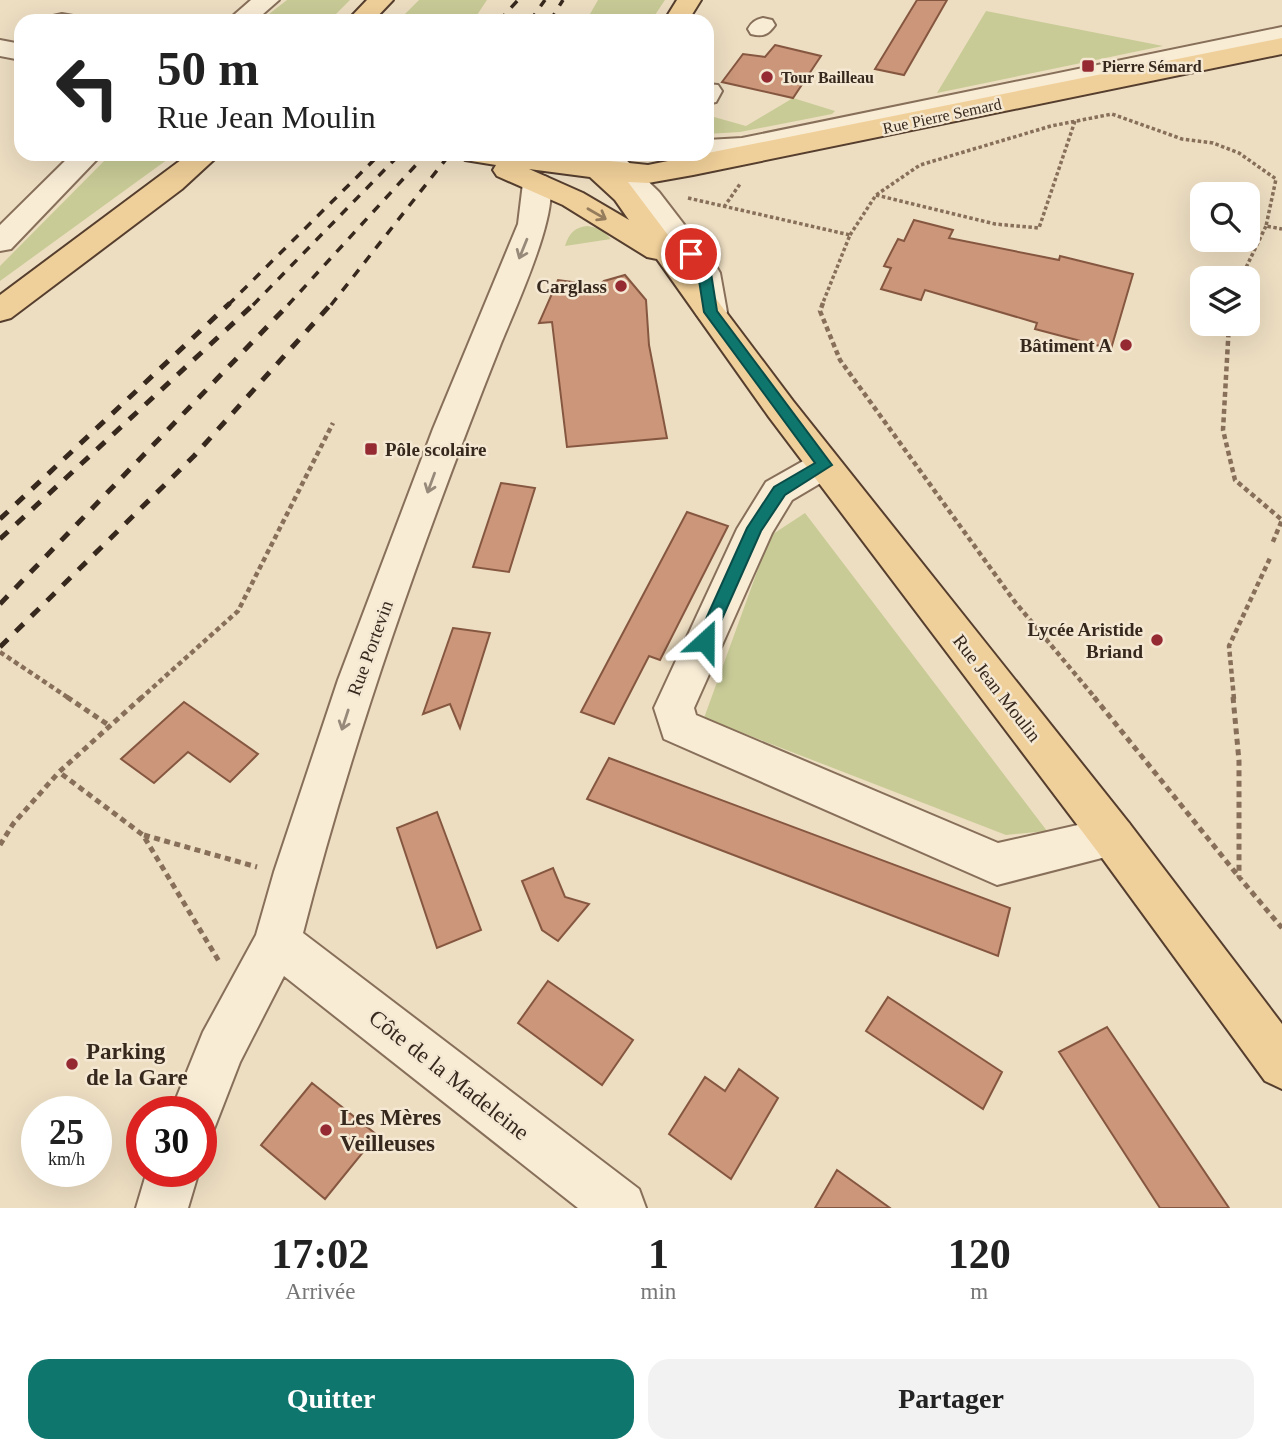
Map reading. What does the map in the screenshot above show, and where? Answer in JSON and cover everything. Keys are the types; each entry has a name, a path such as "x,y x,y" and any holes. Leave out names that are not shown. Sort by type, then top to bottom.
{"main road":[{"path":"366,14 381,0"},
{"name":"Rue Pierre Semard","path":"538,161 619,170 693,167 1282,46"},
{"path":"0,311 198,161"},
{"path":"172,183 214,161"},
{"name":"Rue Jean Moulin","path":"485,161 573,200 668,256"},
{"name":"Rue Jean Moulin","path":"619,170 668,256 824,465 1113,837 1282,1064"}],"street":[{"path":"248,14 267,0"},
{"path":"714,148 742,146 862,119 1282,35"},
{"path":"0,242 81,161"},
{"name":"Rue Jean Moulin","path":"619,170 705,273 711,312"},
{"name":"Rue Portevin","path":"202,1096 220,1049 277,942 296,872 372,642 450,429 533,224 537,183"},
{"path":"824,465 779,491 755,528 674,708 679,726 997,864 1113,837"},
{"name":"Côte de la Madeleine","path":"277,942 620,1208"},
{"path":"162,1208 168,1187"}],"path":[{"path":"1247,266 1266,226 1276,179 1238,153 1213,143 1182,139 1112,114 1075,121 920,165 876,195 850,235 820,311 840,360 1015,602 1282,928"},
{"path":"876,195 995,224 1039,228 1075,121"},
{"path":"679,195 850,235"},
{"path":"1266,226 1282,229"},
{"path":"1228,336 1223,430 1235,480 1282,520 1272,544"},
{"path":"0,845 13,824 59,772 238,611 333,423"},
{"path":"1239,877 1240,761 1229,646 1271,556"},
{"path":"0,652 110,726"},
{"path":"59,772 143,835 250,866 296,872"},
{"path":"143,835 199,925 212,953"}],"green space":[{"path":"287,0 350,0 336,14 269,14"},
{"path":"419,0 487,0 478,14 405,14"},
{"path":"598,0 665,0 656,14 590,14"},
{"path":"986,11 1163,46 937,93"},
{"path":"793,98 835,111 832,114 740,132 714,134 714,117 746,126"},
{"path":"104,161 165,161 0,281 0,266"},
{"path":"588,226 601,229 611,239 565,246 573,232"},
{"path":"805,513 1047,831 1006,835 704,718 770,536"}],"building":[{"path":"917,0 947,0 904,75 875,69"},
{"name":"Tour Bailleau","path":"775,45 821,56 793,98 722,82 743,54 765,57"},
{"path":"914,220 953,230 949,238 1059,260 1060,256 1133,274 1111,349 1035,329 1037,323 925,290 921,300 881,289 891,268 884,266 898,239 904,241"},
{"path":"625,275 646,300 649,345 667,438 567,447 552,322 539,323 558,280 580,283 593,290 604,281"},
{"path":"501,483 535,488 509,572 473,567"},
{"path":"687,512 728,526 660,660 649,656 614,724 581,712"},
{"path":"453,628 490,633 460,728 450,704 423,714"},
{"path":"184,702 258,754 230,782 188,752 154,783 121,759"},
{"path":"609,758 1010,908 998,956 587,799"},
{"path":"437,812 481,930 437,948 397,828"},
{"path":"553,868 565,897 589,904 558,941 542,930 522,881"},
{"path":"548,981 633,1040 602,1085 518,1023"},
{"path":"888,997 1002,1072 983,1109 866,1031"},
{"path":"1107,1027 1229,1208 1160,1208 1059,1052"},
{"path":"739,1069 778,1098 731,1179 669,1134 705,1077 725,1091"},
{"path":"312,1083 377,1135 325,1199 261,1145"},
{"path":"837,1170 890,1208 815,1208"}],"railway":[{"path":"505,14 518,0"},
{"path":"535,14 545,0"},
{"path":"554,14 563,0"},
{"path":"228,305 373,161"},
{"path":"254,303 393,161"},
{"path":"288,305 420,161"},
{"path":"331,305 444,161"},
{"path":"0,519 230,303"},
{"path":"0,539 254,303"},
{"path":"0,604 290,303"},
{"path":"0,647 194,456 332,303"}],"place":[{"name":"Pierre Sémard","path":"1088,66"},
{"name":"Tour Bailleau","path":"767,77"},
{"name":"Carglass","path":"621,286"},
{"name":"Bâtiment A","path":"1126,345"},
{"name":"Pôle scolaire","path":"371,449"},
{"name":"Lycée Aristide Briand","path":"1157,640"},
{"name":"Parking de la Gare","path":"72,1064"},
{"name":"Les Mères Veilleuses","path":"326,1130"}],"route":[{"path":"691,254 705,273 711,312 824,465 779,491 755,528 705,641"}]}
